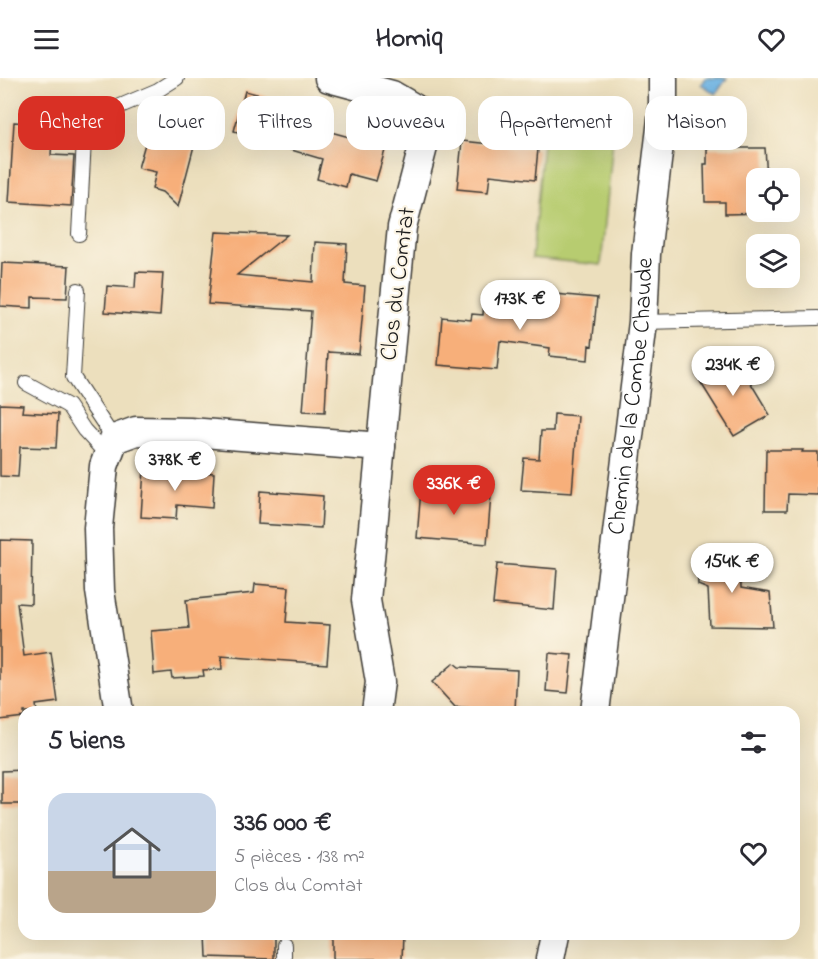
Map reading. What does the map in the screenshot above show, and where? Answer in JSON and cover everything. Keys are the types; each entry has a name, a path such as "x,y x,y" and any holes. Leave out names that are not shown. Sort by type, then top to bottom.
{"street":[{"name":"Clos du Comtat","path":"329,78 392,95 414,108 423,126 423,147 402,227 366,600 380,682 377,706"},
{"name":"Chemin de la Combe Chaude","path":"596,706 643,322 646,254 663,111 663,78"},
{"path":"117,706 100,591 98,528 104,466 111,448 136,431 190,432 381,447"},
{"path":"550,959 554,940"}],"lane":[{"path":"79,234 85,121 158,90 177,78"},
{"path":"78,290 73,377 111,448"},
{"path":"643,322 818,318"},
{"path":"26,383 68,406 84,430 111,448"}],"green space":[{"path":"542,150 612,150 601,265 532,258"}],"water":[{"path":"705,78 727,78 716,94 701,84"}],"building":[{"path":"245,91 264,96 244,96"},
{"path":"14,122 18,122 18,150 51,150 51,155 74,156 71,206 9,202"},
{"path":"334,133 346,136 346,150 385,150 376,181 349,174 346,187 317,179 322,159 291,150 334,150"},
{"path":"466,141 478,143 478,150 538,150 535,180 490,175 488,192 457,189 461,150 466,150"},
{"path":"765,148 766,168 746,168 746,214 725,214 725,202 705,202 704,164 707,164 707,150"},
{"path":"143,150 193,150 178,207 162,192 152,189 156,172 138,168"},
{"path":"216,232 287,235 237,275 313,282 315,242 347,244 345,284 365,286 359,354 328,352 325,412 303,411 311,311 208,304"},
{"path":"2,263 69,266 67,298 32,297 32,308 0,306"},
{"path":"136,272 163,273 160,316 105,312 107,286 135,288"},
{"path":"544,293 597,298 592,346 589,345 588,360 549,356 550,348 500,341 497,370 438,365 442,317 471,320 472,314 483,315 484,302 542,307"},
{"path":"723,359 733,376 743,370 770,415 734,436 696,375"},
{"path":"0,404 23,405 22,412 58,414 56,448 20,447 18,477 0,476"},
{"path":"554,414 578,416 572,493 521,490 524,458 539,459 541,431 553,431"},
{"path":"766,450 818,452 818,495 788,494 787,510 765,510"},
{"path":"144,468 214,473 212,508 177,505 176,519 141,517"},
{"path":"421,489 491,495 487,544 417,538"},
{"path":"260,491 323,496 321,528 258,524"},
{"path":"0,540 32,541 31,604 17,603 24,656 51,652 58,702 36,706 18,706 18,718 0,720"},
{"path":"740,554 741,588 770,593 773,627 710,626 708,589 698,585 697,556"},
{"path":"497,564 557,569 554,610 493,604"},
{"path":"255,584 289,587 286,622 330,625 327,664 221,656 222,669 203,670 204,676 172,678 171,672 154,674 151,631 189,628 186,600 254,593"},
{"path":"549,653 572,655 568,693 546,691"},
{"path":"454,663 459,667 517,670 515,706 454,706 432,682"},
{"path":"18,770 18,804 2,804 2,771"},
{"path":"206,940 274,940 274,959 207,957"},
{"path":"333,940 403,940 402,959 333,959"}]}
